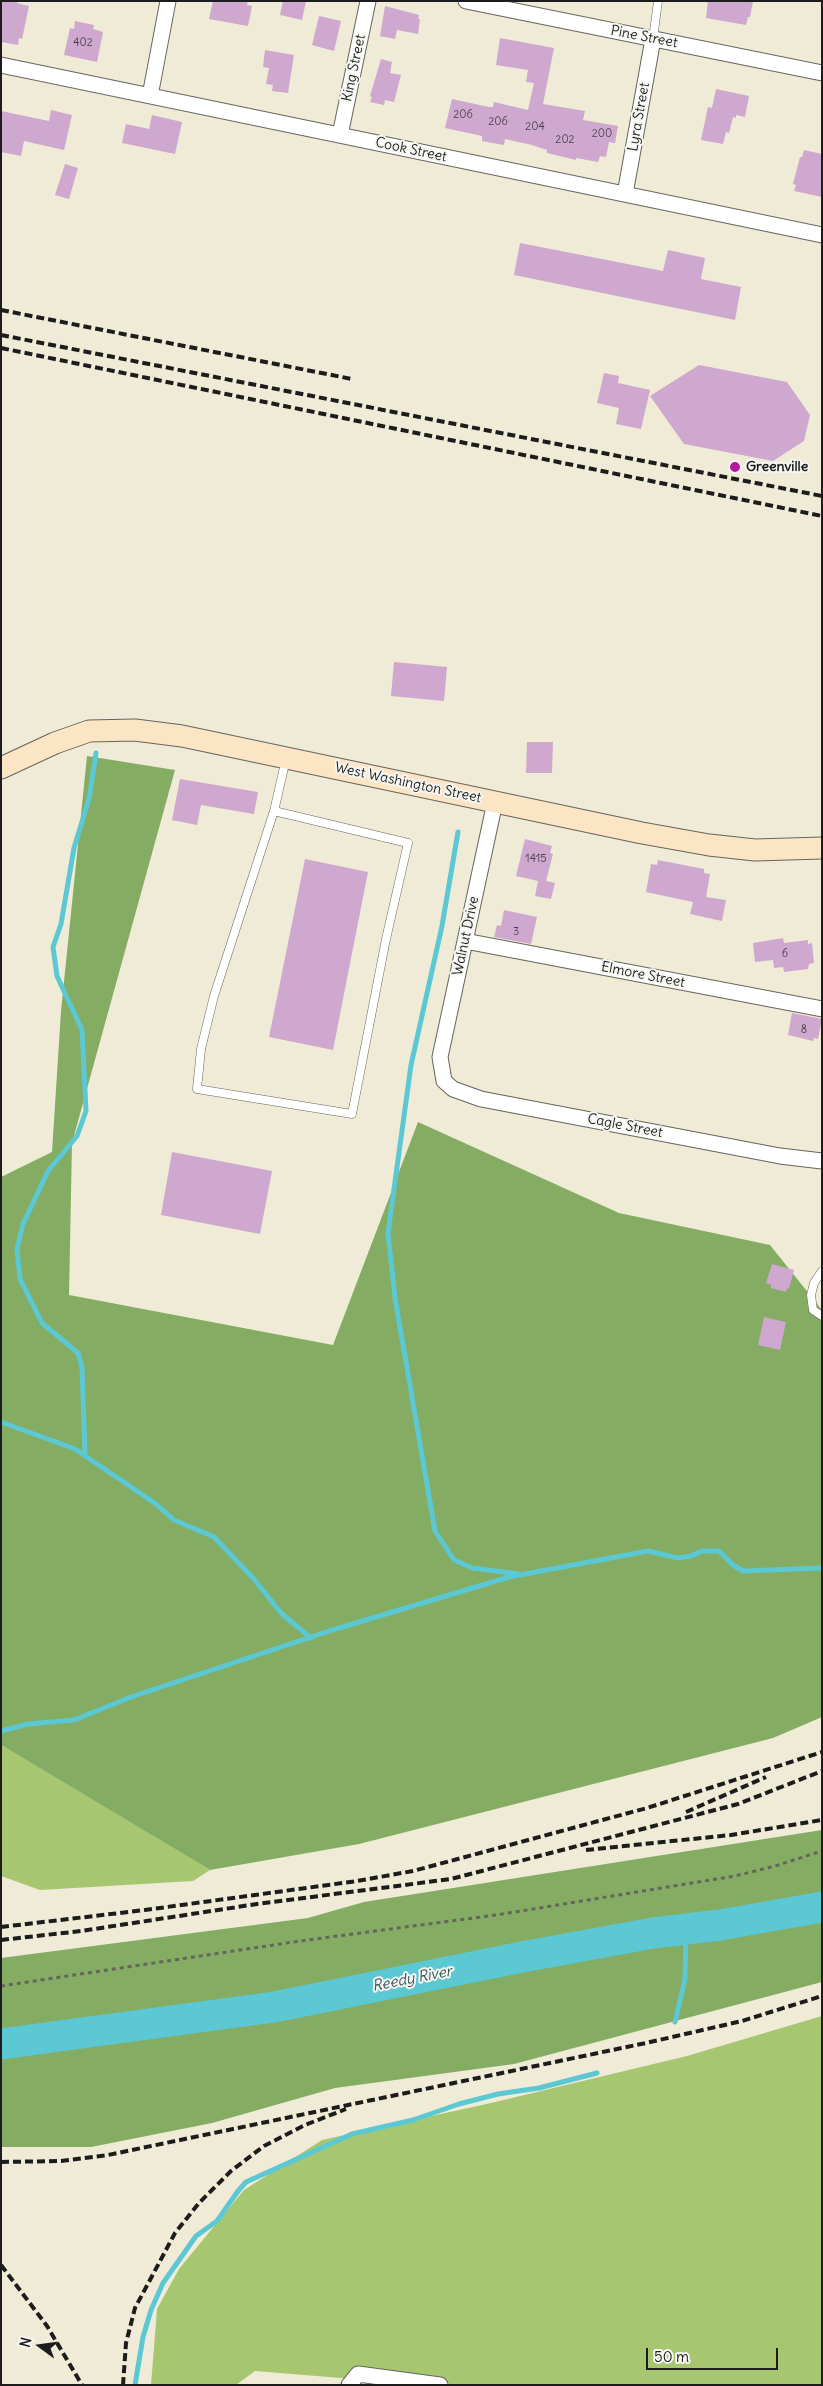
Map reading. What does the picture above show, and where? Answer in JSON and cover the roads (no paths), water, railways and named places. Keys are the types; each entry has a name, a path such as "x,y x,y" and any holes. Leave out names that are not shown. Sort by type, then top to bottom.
{"street":[{"path":"150,96 168,1"},
{"name":"King Street","path":"340,135 368,1"},
{"name":"Pine Street","path":"466,1 822,73"},
{"name":"Lyra Street","path":"625,194 653,39"},
{"name":"Cook Street","path":"1,65 822,235"},
{"name":"West Washington Street","path":"1,768 55,743 89,731 135,730 182,736 709,845 755,850 821,852"},
{"name":"Walnut Drive","path":"442,1070 440,1057 495,802"},
{"name":"Elmore Street","path":"465,940 822,1008"},
{"name":"Cagle Street","path":"442,1070 444,1080 453,1089 481,1098 780,1156 822,1161"},
{"path":"354,2380 440,2385"}],"lane":[{"path":"653,39 658,1"},
{"path":"274,811 408,843 386,939 352,1114 197,1089 201,1049 214,996 274,811 286,757"},
{"path":"822,1271 814,1283 811,1295 813,1310 822,1316"}],"waterway":[{"path":"85,1454 82,1367 78,1353 42,1323 20,1279 17,1249 23,1224 48,1171 77,1136 86,1111 82,1030 57,976 53,947 61,924 74,848 89,799 96,753"},
{"path":"458,832 442,926 411,1065 388,1233 395,1298 435,1531 454,1560 472,1568 519,1574"},
{"path":"1,1422 75,1449 156,1504 174,1520 214,1537 253,1578 282,1614 311,1638"},
{"path":"1,1731 28,1724 74,1720 131,1697 329,1631 509,1577 648,1551 678,1558 691,1556 702,1551 719,1551 733,1565 743,1571 822,1568"},
{"name":"Reedy River","path":"1,2044 274,2007 522,1957 653,1933 720,1925 822,1907"},
{"path":"675,2022 685,1979 686,1929"},
{"path":"135,2385 143,2337 151,2310 163,2283 196,2236 217,2221 246,2182 352,2134 413,2120 459,2104 498,2094 539,2088 597,2073"}],"railway":[{"path":"1,310 352,379"},
{"path":"1,335 822,496"},
{"path":"1,348 822,516"},
{"path":"1,1927 145,1910 357,1881 413,1871 647,1808 822,1752"},
{"path":"1,1940 81,1931 257,1904 451,1879 738,1804 822,1771"},
{"path":"686,1812 766,1777"},
{"path":"586,1850 731,1835 822,1820"},
{"path":"1,2162 61,2161 108,2155 646,2043 742,2021 822,1996"},
{"path":"123,2385 126,2343 135,2308 175,2233 199,2203 231,2171 264,2146 305,2125 346,2109"},
{"path":"1,2265 47,2326 82,2385"}],"place":[{"name":"Greenville","path":"735,467"}]}
